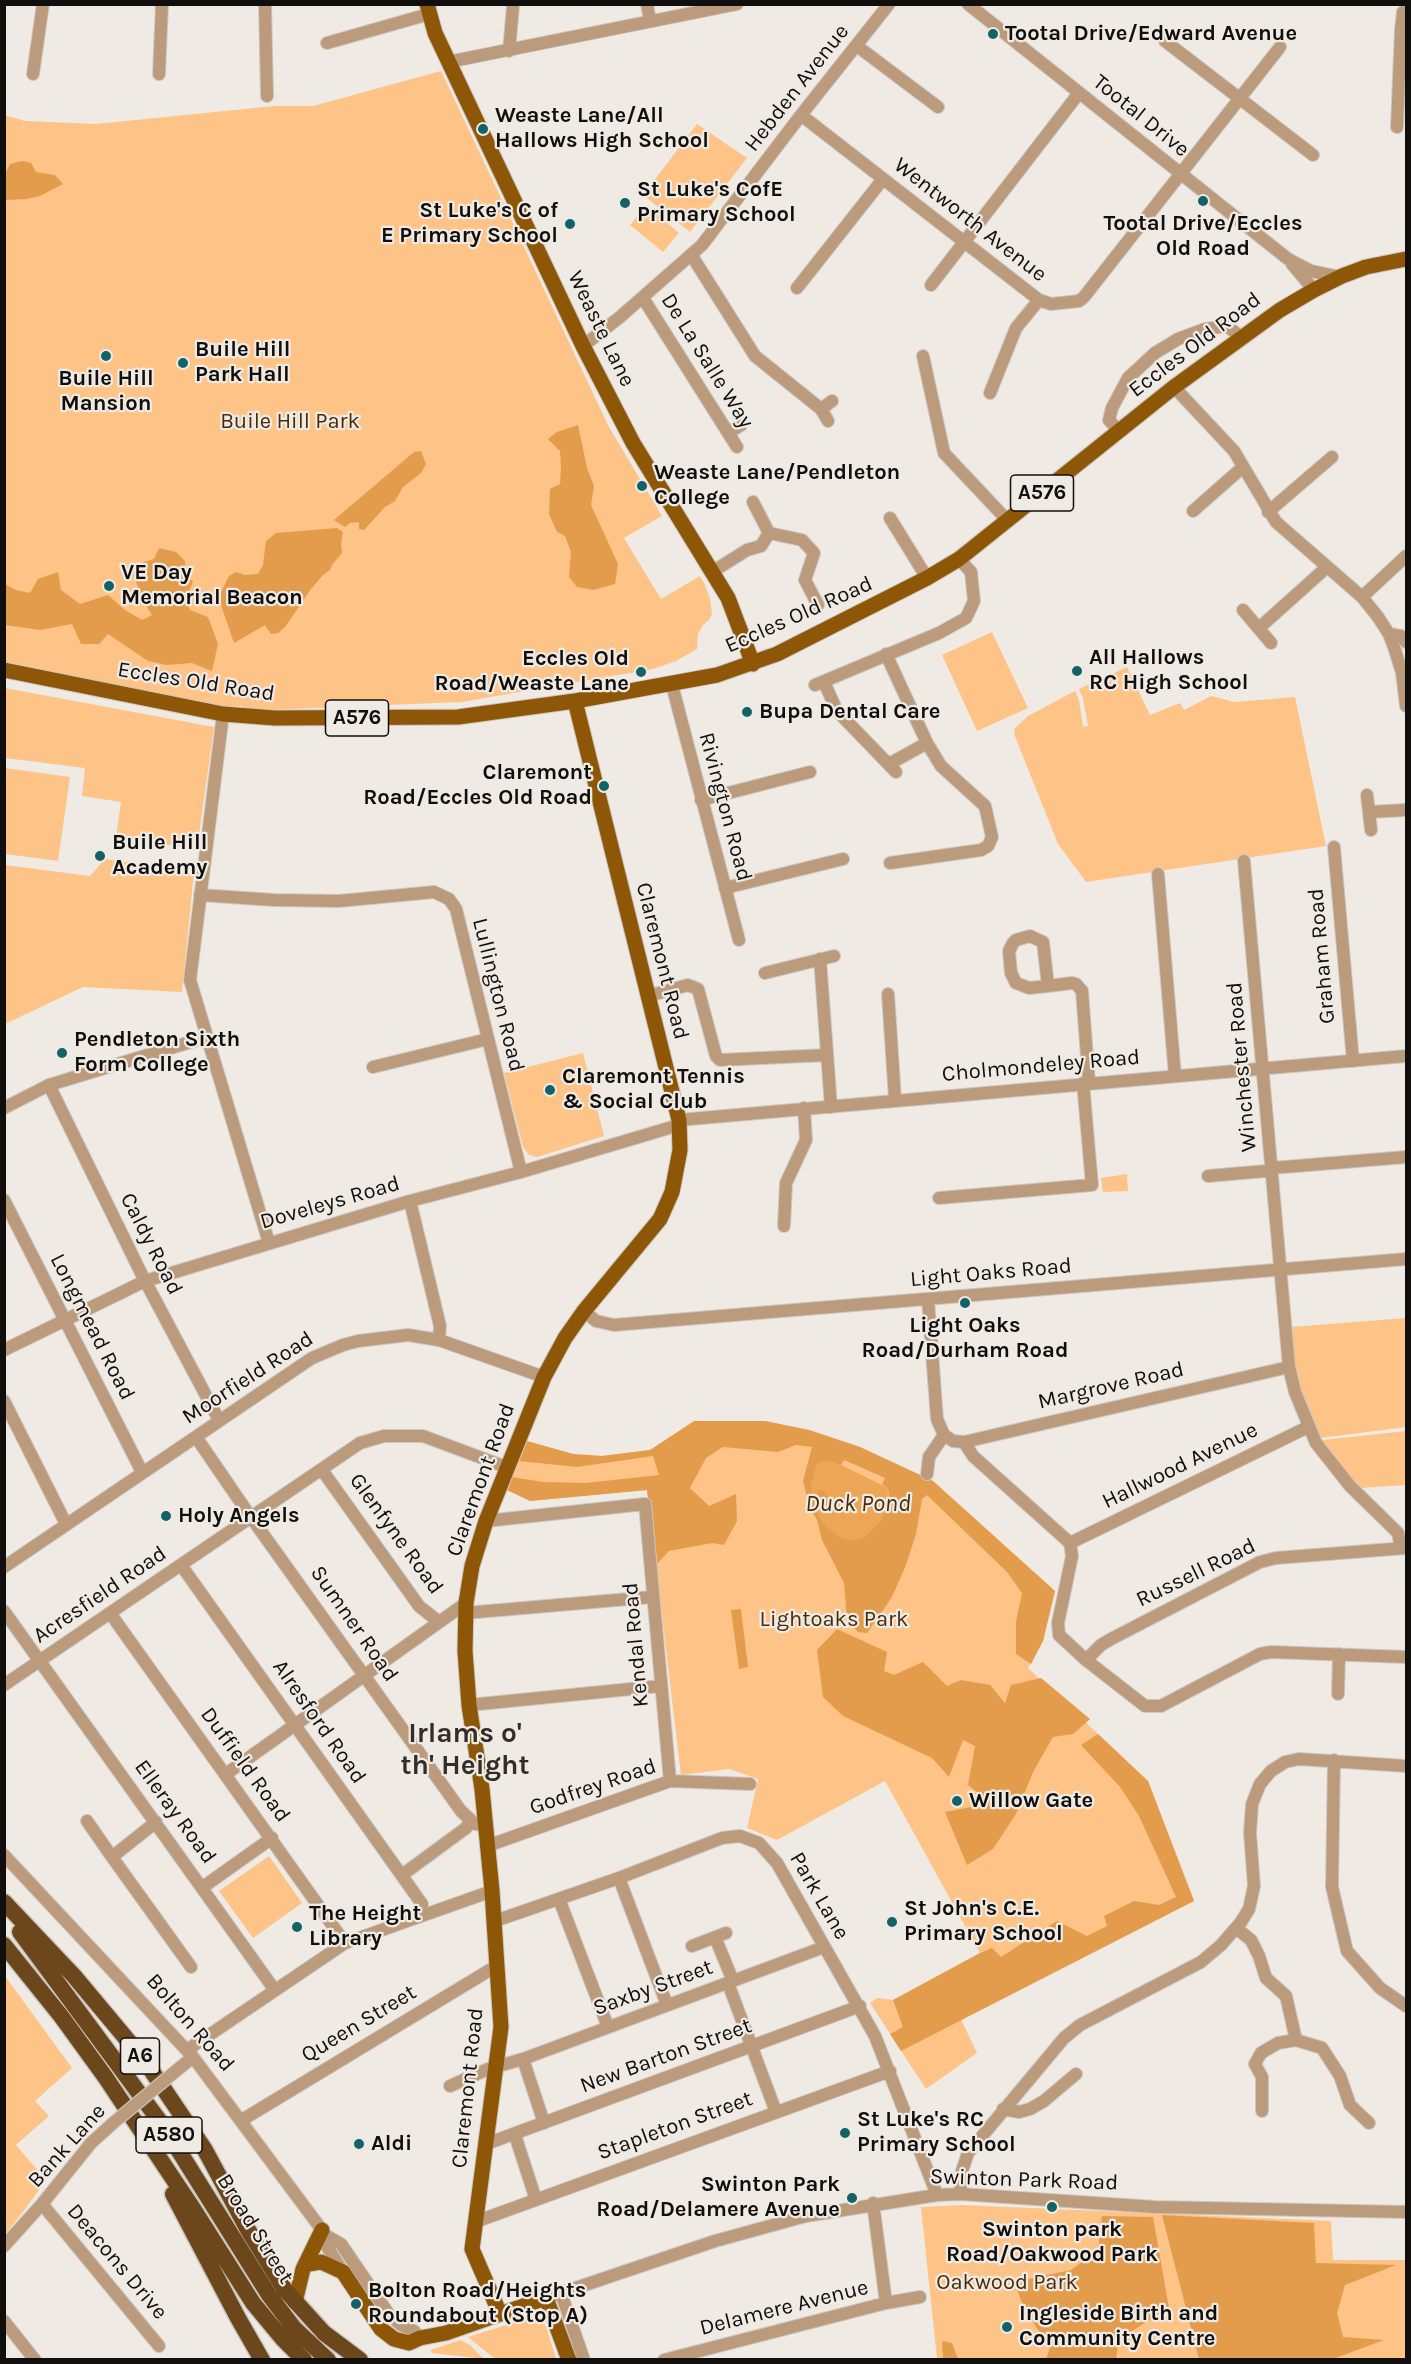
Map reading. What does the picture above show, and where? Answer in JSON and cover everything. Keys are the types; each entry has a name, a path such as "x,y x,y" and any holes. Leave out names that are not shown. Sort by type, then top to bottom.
{"highway":[{"name":"A6","path":"4,1902 74,1976 145,2061 205,2150 270,2268 295,2302 324,2333 360,2360"},
{"name":"Broad Street","path":"4,1912 75,2004 164,2127 269,2295 294,2328 328,2360"},
{"name":"Broad Street","path":"4,1945 62,2016 147,2139 253,2303 304,2360"},
{"name":"A6","path":"147,2139 185,2218 262,2360"}],"main road":[{"name":"Weaste Lane","path":"428,9 448,62 583,346 633,443 728,598 753,664"},
{"name":"Eccles Old Road","path":"4,670 223,714 275,718 458,717 575,701 717,675 753,664 787,649 960,559 1174,387 1242,338 1314,290 1340,277 1366,267 1407,259"},
{"name":"Claremont Road","path":"500,2314 474,2257 472,2237 501,2027 488,1846 478,1823 465,1651 466,1608 472,1566 506,1467 544,1377 565,1338 584,1311 653,1228 665,1210 676,1177 680,1150 679,1122 575,701"},
{"path":"295,2302 305,2265 323,2233"},
{"path":"305,2265 321,2262 343,2272"},
{"name":"Bolton Road","path":"343,2272 375,2322 387,2335 409,2343 500,2314"},
{"path":"500,2314 546,2298 569,2339 568,2360"}],"street":[{"path":"33,74 43,4"},
{"path":"159,74 162,4"},
{"path":"265,4 267,96"},
{"path":"647,4 650,21"},
{"path":"448,62 737,4"},
{"name":"Hebden Avenue","path":"583,346 643,298 702,245 889,4"},
{"name":"Tootal Drive","path":"968,4 1288,259 1314,290"},
{"path":"509,51 513,6"},
{"path":"327,43 428,9"},
{"path":"1397,127 1401,10"},
{"path":"1165,41 1313,155"},
{"path":"857,46 938,107"},
{"name":"Wentworth Avenue","path":"801,115 1039,300 1051,304 1079,301 1280,47"},
{"path":"931,285 1079,93"},
{"path":"797,288 883,179"},
{"path":"692,256 755,356 821,409 828,421"},
{"name":"Tootal Drive","path":"1288,259 1311,270 1340,277"},
{"name":"De La Salle Way","path":"643,298 737,447"},
{"path":"990,393 1016,328 1039,300"},
{"path":"1119,431 1109,420 1112,408 1128,378 1155,353 1178,339 1205,329 1227,326 1242,338"},
{"path":"923,356 944,453 1008,521"},
{"path":"1174,387 1234,451 1268,512 1287,533 1362,597 1389,634 1402,673 1406,699"},
{"path":"821,409 832,401"},
{"path":"728,433 741,425"},
{"path":"1268,512 1332,457"},
{"path":"1193,511 1243,467"},
{"path":"753,502 769,533"},
{"path":"890,518 927,578"},
{"path":"712,572 747,550 761,546 769,533"},
{"path":"769,533 802,540 814,553 805,580 818,605"},
{"path":"1362,597 1407,556"},
{"path":"927,743 893,768 837,711 819,683 939,633 966,618 974,601 971,572 960,559"},
{"path":"1259,628 1327,567"},
{"path":"1243,610 1271,643"},
{"path":"1389,634 1401,636 1407,642"},
{"path":"886,654 927,743 941,766 985,806 990,821 991,840 988,846 981,850 890,862"},
{"name":"Rivington Road","path":"672,685 739,940"},
{"path":"223,714 190,980 269,1243"},
{"path":"701,800 810,772"},
{"path":"1367,795 1371,830"},
{"path":"1369,812 1407,810"},
{"name":"Graham Road","path":"1334,847 1353,1061"},
{"path":"725,888 843,860"},
{"name":"Winchester Road","path":"1244,861 1289,1367 1295,1392 1308,1427 1337,1472 1398,1533 1404,1548"},
{"path":"1158,874 1175,1076"},
{"name":"Lullington Road","path":"200,895 317,901 364,900 428,892 445,896 456,909 521,1172"},
{"path":"939,1198 1092,1185 1082,991 1072,983 1048,986 1024,987 1012,980 1010,951 1012,943 1030,936 1043,942 1048,986"},
{"path":"765,973 834,956"},
{"path":"820,959 831,1107"},
{"path":"648,996 688,985 698,989 716,1056 720,1060 827,1054"},
{"path":"888,994 895,1099"},
{"path":"4,1108 49,1085 207,1037"},
{"path":"373,1067 488,1039"},
{"name":"Cholmondeley Road","path":"679,1122 895,1099 1407,1056"},
{"name":"Caldy Road","path":"49,1085 146,1281 219,1420"},
{"path":"784,1226 786,1183 806,1140 804,1108"},
{"name":"Doveleys Road","path":"4,1350 146,1281 410,1201 521,1172 679,1122"},
{"path":"1208,1176 1266,1171 1272,1168 1407,1157"},
{"name":"Longmead Road","path":"4,1200 142,1472"},
{"path":"410,1201 440,1326 439,1340"},
{"name":"Light Oaks Road","path":"584,1311 601,1323 614,1325 1407,1259"},
{"path":"928,1299 937,1419 944,1435 953,1441 964,1442 973,1456 1070,1543 1072,1556 1057,1627 1062,1639 1140,1704 1150,1708 1161,1706 1265,1653 1281,1651 1407,1657"},
{"name":"Moorfield Road","path":"4,1567 219,1420 312,1358 327,1351 358,1341 408,1335 439,1340 544,1377"},
{"name":"Margrove Road","path":"964,1442 1289,1367"},
{"path":"4,1401 66,1524"},
{"name":"Hallwood Avenue","path":"1070,1543 1308,1427"},
{"name":"Acresfield Road","path":"4,1685 360,1443 384,1436 404,1434 423,1436 506,1467"},
{"path":"927,1474 929,1457 944,1435"},
{"name":"Sumner Road","path":"196,1437 364,1676 478,1823"},
{"name":"Glenfyne Road","path":"322,1470 419,1606 439,1622"},
{"name":"Kendal Road","path":"486,1521 645,1504 670,1781"},
{"name":"Russell Road","path":"1086,1660 1101,1645 1111,1639 1260,1562 1276,1558 1404,1548"},
{"name":"Alresford Road","path":"181,1565 422,1904"},
{"path":"226,1774 439,1622 466,1608 652,1597"},
{"name":"Elleray Road","path":"4,1611 274,1989"},
{"name":"Duffield Road","path":"110,1613 345,1943"},
{"path":"1338,1694 1339,1654"},
{"path":"469,1705 662,1686"},
{"path":"960,2194 962,2171 968,2153 1003,2109 1074,2030 1201,1962 1221,1945 1246,1916 1254,1893 1250,1824 1252,1804 1260,1784 1271,1771 1292,1760 1334,1760 1407,1766"},
{"path":"1334,1760 1332,1887 1347,1951 1380,1988 1407,2006"},
{"name":"Godfrey Road","path":"488,1846 670,1781 750,1784"},
{"path":"87,1821 191,1967"},
{"path":"112,1857 156,1822"},
{"path":"402,1875 466,1828 478,1823"},
{"name":"Park Lane","path":"495,1921 619,1878 722,1838 734,1836 747,1838 764,1848 777,1863 860,2006 890,2071 938,2195"},
{"path":"203,1887 272,1838"},
{"name":"Bolton Road","path":"4,1855 190,2053 242,2120 323,2233 326,2245 343,2272"},
{"path":"619,1878 667,2005"},
{"name":"Bank Lane","path":"4,2246 42,2204 91,2143 171,2075 190,2053 274,1989 345,1943 492,1891"},
{"path":"560,1899 608,2027"},
{"path":"1236,1928 1251,1940 1266,1978 1286,1996 1296,2040"},
{"path":"692,1946 721,1935 730,1982 776,2112"},
{"name":"Saxby Street","path":"450,2086 488,2069 523,2059 824,1947"},
{"name":"Queen Street","path":"242,2120 498,1965"},
{"name":"New Barton Street","path":"486,2144 860,2006"},
{"path":"1262,2110 1262,2077 1255,2064 1261,2053 1278,2043 1296,2040 1322,2048 1340,2076 1350,2105 1369,2123"},
{"path":"523,2059 544,2123"},
{"name":"Stapleton Street","path":"475,2222 890,2071"},
{"path":"1003,2109 1019,2112 1030,2109 1044,2101 1076,2074"},
{"path":"515,2135 536,2200"},
{"name":"Swinton Park Road","path":"546,2298 715,2241 806,2216 873,2203 938,2195 960,2194 1155,2206 1407,2212"},
{"name":"Delamere Avenue","path":"664,2360 886,2303 873,2203"},
{"name":"Deacons Drive","path":"42,2204 159,2346"},
{"name":"Bolton Road","path":"323,2233 341,2244 394,2320 414,2331 420,2338"},
{"path":"561,2293 569,2339 584,2360"},
{"path":"886,2303 920,2296"},
{"path":"4,2321 35,2360"}],"green space":[{"name":"Buile Hill Park","path":"441,71 609,427 662,516 624,538 661,599 700,576 705,585 712,614 698,634 697,649 676,661 653,669 462,702 263,710 251,710 242,706 220,707 5,664 4,115 25,121 96,124 275,106 313,106"},
{"path":"697,124 747,158 690,232 643,195"},
{"path":"646,205 679,233 663,252 630,225"},
{"path":"992,632 1028,708 977,731 942,655"},
{"path":"1127,667 1150,715 1180,703 1184,710 1211,696 1234,702 1295,697 1326,846 1086,882 1058,844 1014,734 1015,728 1028,716 1075,691 1079,700 1083,727 1088,726 1079,689"},
{"path":"5,688 214,727 197,849 116,837 121,802 82,796 85,768 5,758"},
{"path":"5,768 70,777 58,861 5,854"},
{"path":"105,859 194,872 182,992 83,987 5,1024 5,865 90,876"},
{"name":"Claremont Tennis & Social Club","path":"583,1053 604,1136 537,1157 529,1155 523,1147 504,1073"},
{"path":"1127,1174 1128,1191 1103,1192 1101,1178"},
{"path":"1406,1318 1406,1427 1321,1438 1295,1379 1291,1327"},
{"name":"Lightoaks Park","path":"765,1421 809,1430 860,1447 933,1481 1055,1591 1043,1641 1028,1668 1148,1781 1194,1901 961,2019 977,2053 926,2089 870,2003 877,1998 893,2000 980,1953 885,1781 777,1840 747,1828 758,1779 729,1769 681,1775 647,1490 530,1501 507,1490 527,1441 573,1454 602,1456 649,1450"},
{"path":"1406,1431 1406,1485 1360,1488 1328,1451 1322,1440"},
{"path":"269,1856 302,1903 253,1938 219,1891"},
{"path":"5,1976 72,2068 35,2101 49,2116 16,2145 46,2180 5,2234"},
{"name":"Oakwood Park","path":"962,2205 1331,2221 1333,2260 1406,2260 1406,2359 937,2359 921,2207"},
{"path":"532,2317 540,2320 546,2326 556,2359 495,2359 468,2337"},
{"path":"460,2340 470,2345 484,2359 431,2353 431,2350"}],"shaded area":[{"path":"22,161 31,163 36,172 55,175 63,184 40,196 5,200 5,174 10,164"},
{"path":"578,425 587,468 594,486 591,505 618,564 615,584 593,590 577,587 569,577 571,552 565,536 557,532 549,514 550,489 560,484 561,467 560,451 548,439 557,432"},
{"path":"421,451 426,464 421,473 403,487 395,501 385,507 364,530 359,529 359,522 350,523 345,527 334,520 414,452"},
{"path":"337,528 343,532 342,553 330,570 311,589 285,627 278,633 271,634 265,625 234,643 221,605 221,592 229,576 236,572 245,575 258,574 263,565 266,541 276,533"},
{"path":"159,548 176,552 185,561 185,576 193,581 186,601 190,610 208,617 218,644 212,671 192,663 167,665 148,661 108,634 99,644 81,644 72,624 40,630 5,625 5,584 16,590 30,593 38,579 58,572 61,590 80,604 108,595 125,610 142,620 152,615 143,601 130,566 154,559"},
{"path":"694,1421 765,1421 809,1430 860,1447 933,1481 1055,1591 1043,1641 1031,1664 1016,1654 1016,1622 1022,1593 1007,1572 927,1495 922,1499 916,1534 892,1597 867,1633 858,1632 847,1620 844,1583 822,1540 817,1520 809,1506 803,1481 812,1447 796,1445 778,1452 723,1447 706,1458 690,1488 709,1506 736,1494 737,1521 724,1545 712,1543 669,1551 656,1565 647,1490 530,1501 507,1490 512,1477 543,1482 586,1483 659,1475 653,1456 577,1467 519,1461 527,1441 573,1454 602,1456 650,1450","holes":["844,1460 885,1478 882,1484 889,1493 881,1521 823,1523 811,1486 817,1465 822,1461 841,1465"]},
{"path":"816,1490 823,1490 829,1497 831,1502 825,1507 819,1504"},
{"path":"741,1609 748,1667 739,1669 731,1610"},
{"path":"837,1629 887,1652 884,1671 894,1675 923,1662 947,1686 961,1680 990,1685 1005,1703 1011,1685 1041,1678 1090,1719 1073,1734 1053,1737 1033,1772 1016,1814 993,1849 967,1865 945,1812 981,1805 983,1797 968,1785 975,1746 963,1740 949,1777 932,1758 843,1716 823,1697 817,1650"},
{"path":"1098,1734 1148,1781 1194,1901 901,2051 890,2034 903,2027 893,2000 992,1948 1001,1957 1057,1921 1087,1936 1107,1926 1104,1916 1134,1901 1159,1905 1176,1897 1139,1816 1120,1787 1081,1745"},
{"path":"1162,2215 1314,2223 1316,2263 1396,2265 1345,2285 1337,2313 1343,2337 1384,2340 1333,2359 1199,2359"},
{"path":"1102,2216 1153,2217 1169,2308 1119,2339 1116,2359 1046,2359 1050,2348 1024,2308 1014,2282 1071,2270 1098,2250"},
{"path":"942,2341 952,2343 958,2359 943,2359"}],"water":[{"name":"Duck Pond","path":"822,1461 841,1465 888,1488 887,1504 881,1521 865,1537 853,1541 841,1538 823,1523 811,1486 817,1465","holes":["816,1490 823,1490 831,1502 825,1507 819,1504"]}],"place":[{"name":"Tootal Drive/Edward Avenue","path":"993,34"},
{"name":"Weaste Lane/All Hallows High School","path":"483,129"},
{"name":"Tootal Drive/Eccles Old Road","path":"1203,201"},
{"name":"St Luke's CofE Primary School","path":"625,203"},
{"name":"St Luke's C of E Primary School","path":"570,224"},
{"name":"Buile Hill Mansion","path":"106,356"},
{"name":"Buile Hill Park Hall","path":"183,363"},
{"name":"Weaste Lane/Pendleton College","path":"642,486"},
{"name":"VE Day Memorial Beacon","path":"109,586"},
{"name":"All Hallows RC High School","path":"1077,671"},
{"name":"Eccles Old Road/Weaste Lane","path":"641,672"},
{"name":"Bupa Dental Care","path":"747,712"},
{"name":"Claremont Road/Eccles Old Road","path":"604,786"},
{"name":"Buile Hill Academy","path":"100,856"},
{"name":"Pendleton Sixth Form College","path":"62,1053"},
{"name":"Claremont Tennis & Social Club","path":"550,1090"},
{"name":"Light Oaks Road/Durham Road","path":"965,1303"},
{"name":"Holy Angels","path":"166,1516"},
{"name":"Willow Gate","path":"957,1801"},
{"name":"St John's C.E. Primary School","path":"892,1922"},
{"name":"The Height Library","path":"297,1927"},
{"name":"St Luke's RC Primary School","path":"845,2133"},
{"name":"Aldi","path":"359,2144"},
{"name":"Swinton Park Road/Delamere Avenue","path":"852,2198"},
{"name":"Swinton park Road/Oakwood Park","path":"1052,2207"},
{"name":"Bolton Road/Heights Roundabout (Stop A)","path":"356,2304"},
{"name":"Ingleside Birth and Community Centre","path":"1007,2327"}],"district":[{"name":"Irlams o' th' Height","path":"465,1750"}]}
